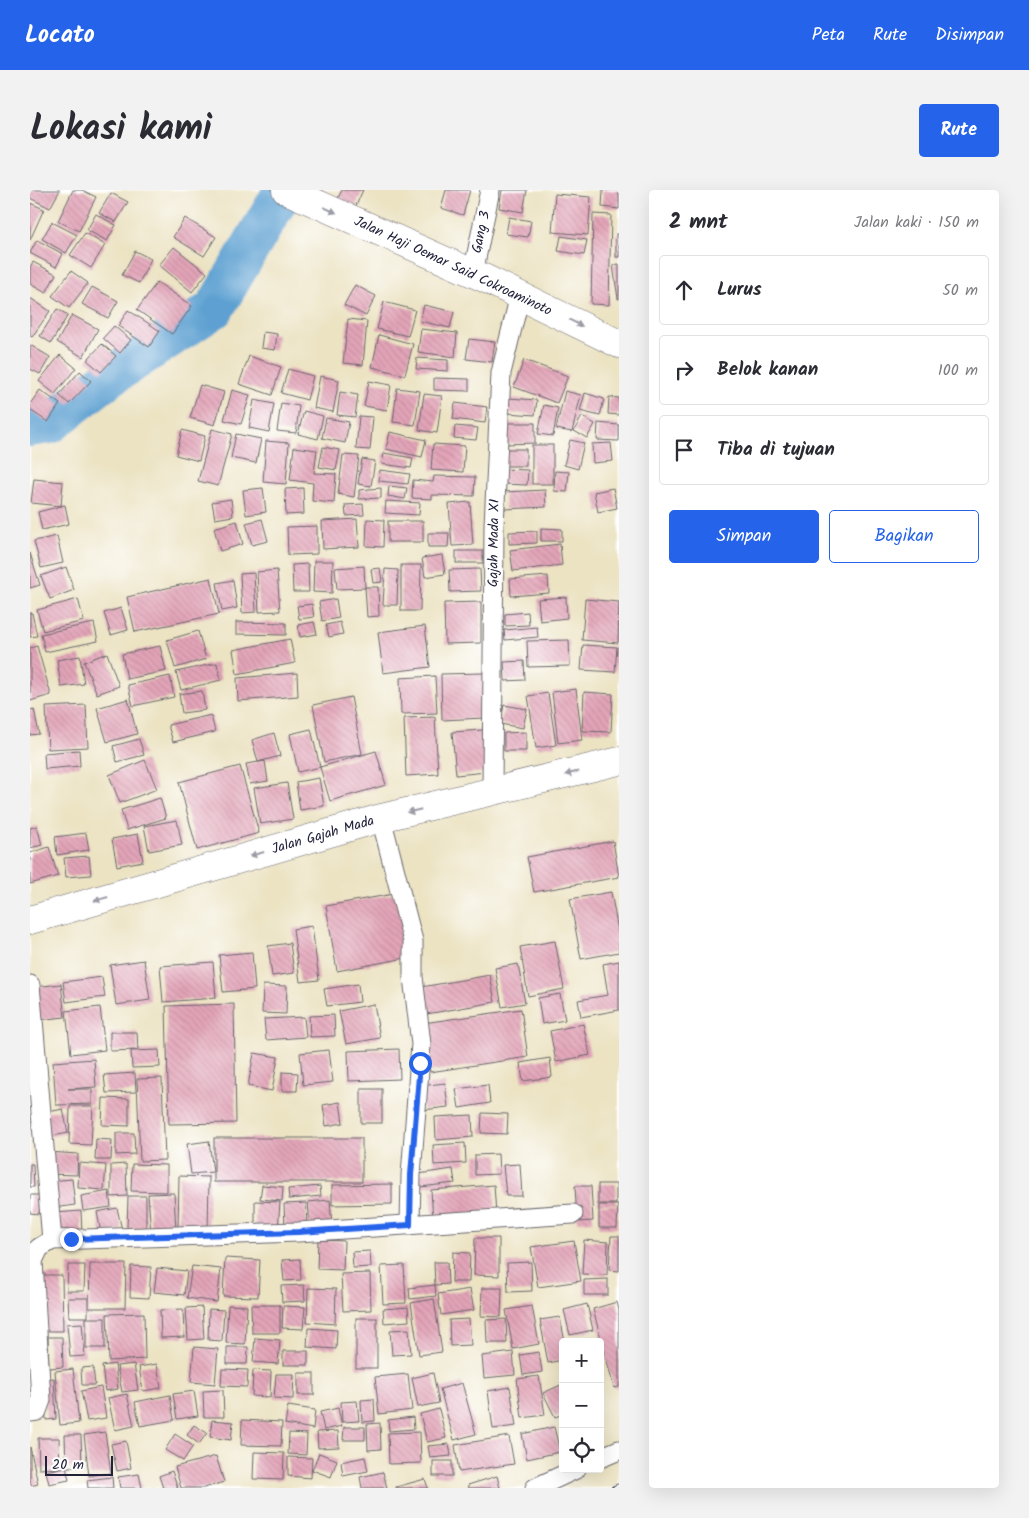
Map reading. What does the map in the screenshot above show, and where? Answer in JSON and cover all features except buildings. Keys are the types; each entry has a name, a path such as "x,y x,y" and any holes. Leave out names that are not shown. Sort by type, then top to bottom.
{"highway":[{"name":"Jalan Haji Oemar Said Cokroaminoto","path":"286,190 473,273 619,344"},
{"name":"Jalan Gajah Mada","path":"30,920 381,818 492,793 619,761"}],"street":[{"name":"Gang 3","path":"473,273 490,190"},
{"name":"Gajah Mada XI","path":"492,793 494,526 500,373 520,295"},
{"path":"381,818 414,941 413,977 421,1044 411,1175 410,1225"},
{"path":"30,985 52,1240"},
{"path":"30,1412 38,1411 41,1400 33,1261 39,1248 52,1240 298,1232 573,1214"},
{"path":"604,1456 619,1450"},
{"path":"535,1488 567,1473"}],"waterway":[{"path":"30,427 50,424 107,379 214,309 284,190"}],"railway":[{"path":"614,1488 619,1486"}],"route":[{"path":"71,1239 298,1232 410,1225 411,1175 420,1063"}]}
